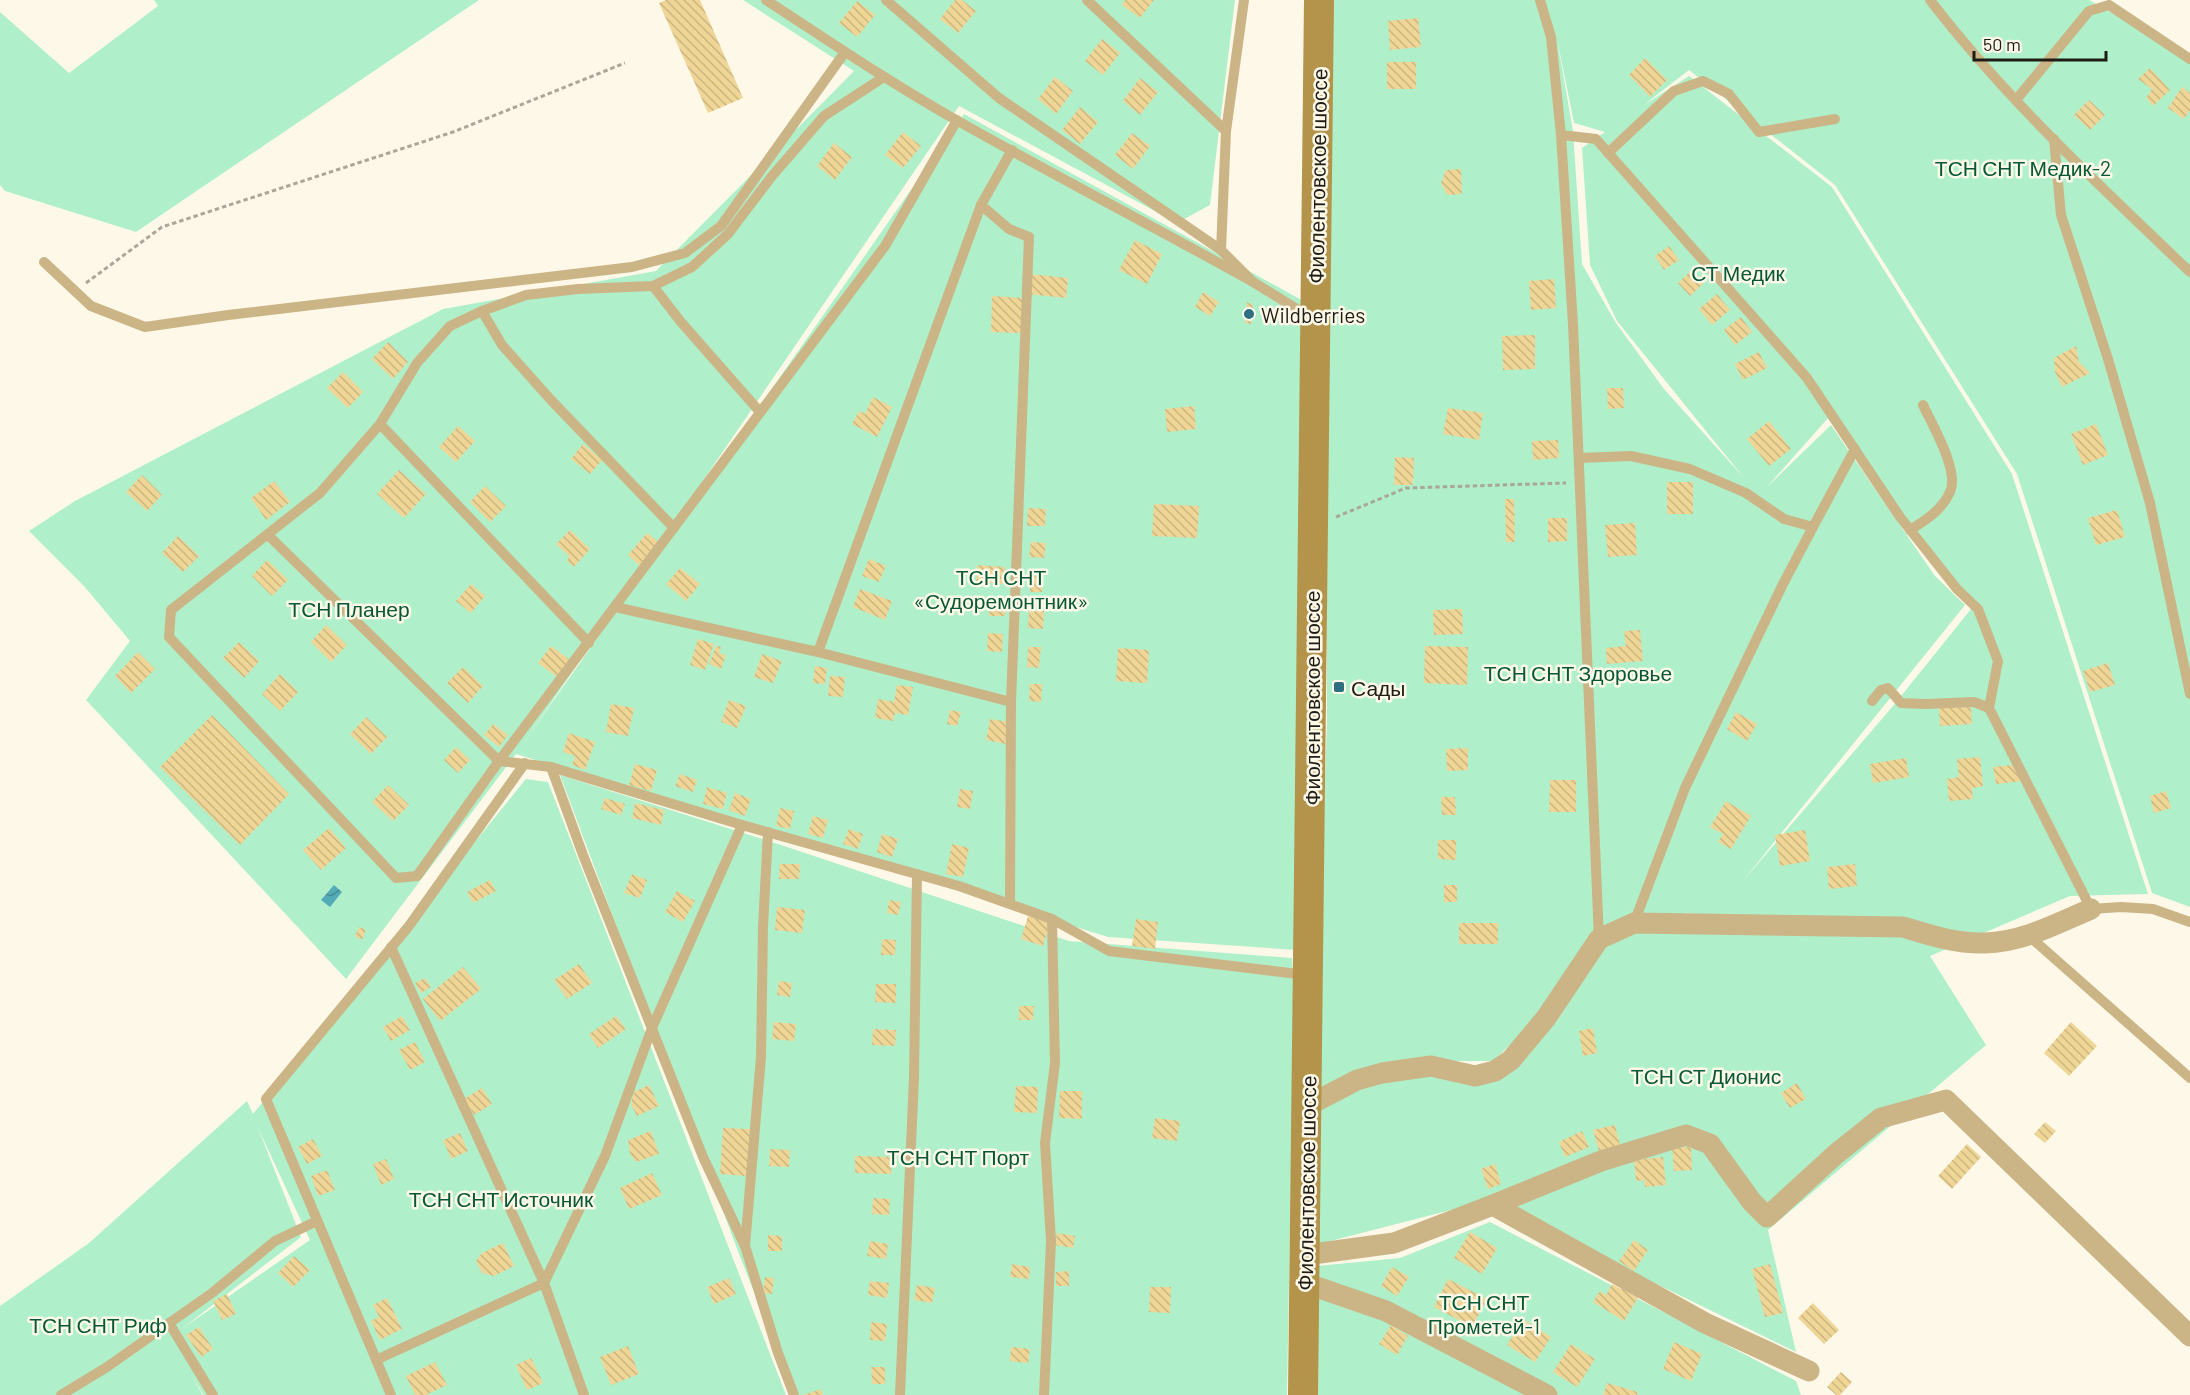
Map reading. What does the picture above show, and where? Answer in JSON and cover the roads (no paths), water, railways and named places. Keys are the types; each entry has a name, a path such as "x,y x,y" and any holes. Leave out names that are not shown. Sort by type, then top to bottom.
{"main road":[{"name":"Фиолентовское шоссе","path":"1303,1395 1319,0"}],"street":[{"path":"1307,1106 1357,1080 1382,1073 1431,1066 1475,1076 1495,1071 1511,1060 1546,1018 1599,939 1634,923 1903,927 1940,938 1985,943 2029,936 2091,909"},
{"path":"1305,1269 1394,1244 1601,1161 1686,1136 1710,1144 1752,1202 1767,1217 1836,1154 1881,1118 1946,1100 2190,1336"},
{"path":"1493,1205 1705,1323 1809,1371"},
{"path":"1305,1269 1546,1395"}],"lane":[{"path":"766,0 884,77 957,120 1253,282 1315,319"},
{"path":"886,0 999,98 1221,250 1253,282"},
{"path":"1087,0 1226,131"},
{"path":"1221,250 1226,131 1244,0"},
{"path":"1540,0 1551,37 1561,135 1579,458 1599,939"},
{"path":"1930,0 1965,47 2090,176 2190,272"},
{"path":"2016,100 2089,11 2109,5 2190,58"},
{"path":"44,262 91,306 146,327 240,313 632,267 685,253 721,226 845,52"},
{"path":"884,77 824,116 772,176 728,234 692,267 653,286 578,289 526,295 482,310 450,326 417,363 380,424 320,493 171,610 169,638 396,878 417,876 499,761 885,246 957,120"},
{"path":"1608,153 1674,91 1703,81 1729,94 1759,132 1835,119"},
{"path":"1561,135 1596,139 1807,378 1910,530 1957,589 1978,609 1998,661 1989,708 2091,909 2121,907 2153,909 2190,922"},
{"path":"2054,139 2061,215 2108,359 2150,503 2190,694"},
{"path":"818,652 981,205 1012,150"},
{"path":"981,205 1009,229 1029,237 1011,702 1010,904"},
{"path":"653,286 681,322 760,412"},
{"path":"482,310 502,345 550,399 674,528"},
{"path":"1910,530 1935,513 1952,490 1951,465 1923,405"},
{"path":"380,424 589,643"},
{"path":"1634,923 1685,788 1782,586 1855,449"},
{"path":"1579,458 1630,456 1690,469 1746,493 1784,519 1813,527"},
{"path":"268,535 499,761 551,767 742,825 959,886 1052,919 1109,951 1309,976"},
{"path":"615,607 818,652 1011,702"},
{"path":"1872,700 1881,690 1888,688 1901,703 1974,702 1989,708"},
{"path":"391,1395 266,1099 416,917 525,763"},
{"path":"551,767 583,855 703,1157 745,1246 778,1353 794,1395"},
{"path":"376,1360 544,1282 605,1156 652,1028 742,825"},
{"path":"745,1246 761,1057 763,927 768,832"},
{"path":"900,1395 914,1077 917,874"},
{"path":"1044,1395 1051,1241 1045,1143 1054,1063 1052,919"},
{"path":"2029,936 2190,1078"},
{"path":"391,947 544,1282 584,1395"},
{"path":"62,1395 212,1293 275,1241 317,1221"},
{"path":"169,1323 213,1395"}],"water":[{"path":"334,885 342,892 330,907 321,900"}],"place":[{"name":"Wildberries","path":"1249,314"},
{"name":"Сады","path":"1339,687"}],"park label":[{"name":"ТСН СНТ Медик-2","path":"2023,167"},
{"name":"СТ Медик","path":"1738,272"},
{"name":"ТСН СНТ «Судоремонтник»","path":"1001,588"},
{"name":"ТСН Планер","path":"349,608"},
{"name":"ТСН СНТ Здоровье","path":"1578,672"},
{"name":"ТСН СТ Дионис","path":"1706,1075"},
{"name":"ТСН СНТ Порт","path":"958,1156"},
{"name":"ТСН СНТ Источник","path":"501,1198"},
{"name":"ТСН СНТ Прометей-1","path":"1484,1313"},
{"name":"ТСН СНТ Риф","path":"98,1324"}]}
